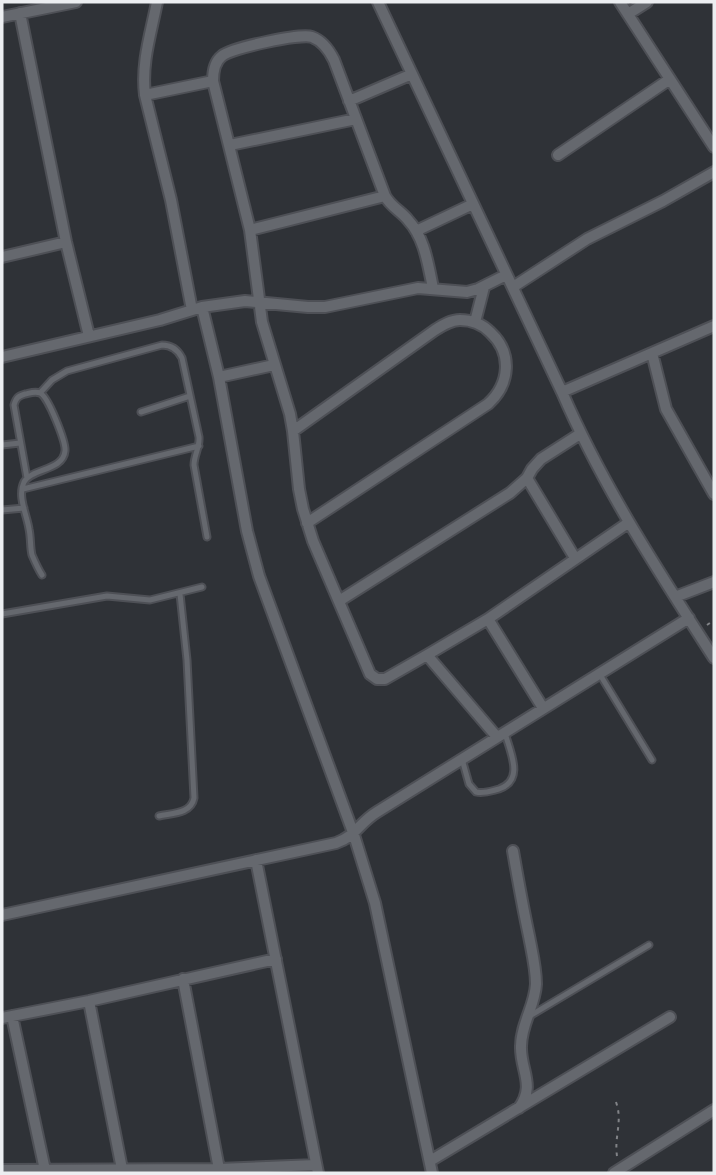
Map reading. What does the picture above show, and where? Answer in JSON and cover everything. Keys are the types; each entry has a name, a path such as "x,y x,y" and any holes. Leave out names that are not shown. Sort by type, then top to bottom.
{"street":[{"path":"2,17 76,2"},
{"path":"157,2 145,58 145,95 197,308 219,377 247,531 259,576 354,835 374,904 432,1173"},
{"path":"378,2 580,434 628,523 714,659"},
{"path":"620,2 714,147"},
{"path":"628,14 646,2"},
{"path":"20,13 66,242 89,336"},
{"path":"433,288 426,256 416,231 385,196 328,48 318,40 306,36 293,37 226,54 218,60 213,81 250,230 262,322 286,398 307,523 364,664 373,677 389,677 488,619 628,523"},
{"path":"349,101 412,74"},
{"path":"558,155 670,79"},
{"path":"145,95 213,81"},
{"path":"230,145 356,119"},
{"path":"513,287 587,239 714,173"},
{"path":"250,230 385,196"},
{"path":"416,231 473,204"},
{"path":"2,257 66,242"},
{"path":"2,357 160,320 197,308 245,301 325,307 418,288 461,293 484,287 506,275"},
{"path":"475,322 484,287"},
{"path":"293,431 441,326 461,320 475,322 488,329 499,341 505,357 506,375 494,398 307,523"},
{"path":"562,393 712,328"},
{"path":"652,353 666,410 714,494"},
{"path":"219,377 275,365"},
{"path":"339,601 510,493 527,478 536,463 546,454 580,434"},
{"path":"527,478 575,558"},
{"path":"675,597 714,582"},
{"path":"2,915 336,843 354,835 371,816 689,618"},
{"path":"488,619 543,708"},
{"path":"427,655 501,735"},
{"path":"513,851 535,973 535,991 522,1035 521,1052 527,1090 524,1101 517,1110"},
{"path":"2,1170 317,1169 256,860"},
{"path":"46,1170 7,1017 275,959"},
{"path":"183,979 219,1169"},
{"path":"89,1001 122,1169"},
{"path":"430,1161 670,1017"},
{"path":"619,1172 714,1110"}],"lane":[{"path":"40,393 52,380 72,369 166,345 177,351 182,358 199,446 194,465 207,537"},
{"path":"27,478 14,402 20,396 34,392 45,396 65,451 57,464 27,478 24,483 24,509 32,555 42,575"},
{"path":"141,412 190,396"},
{"path":"2,445 20,443"},
{"path":"23,489 199,446"},
{"path":"2,510 24,509"},
{"path":"2,614 96,597 118,596 141,601 150,600 202,587"},
{"path":"159,816 188,809 194,798 187,660 180,594"},
{"path":"599,673 652,760"},
{"path":"462,759 469,784 476,792 483,793 507,785 513,778 514,771 501,735"},
{"path":"527,1018 649,945"}],"path":[{"path":"616,1102 620,1113 616,1149 619,1172"}]}
